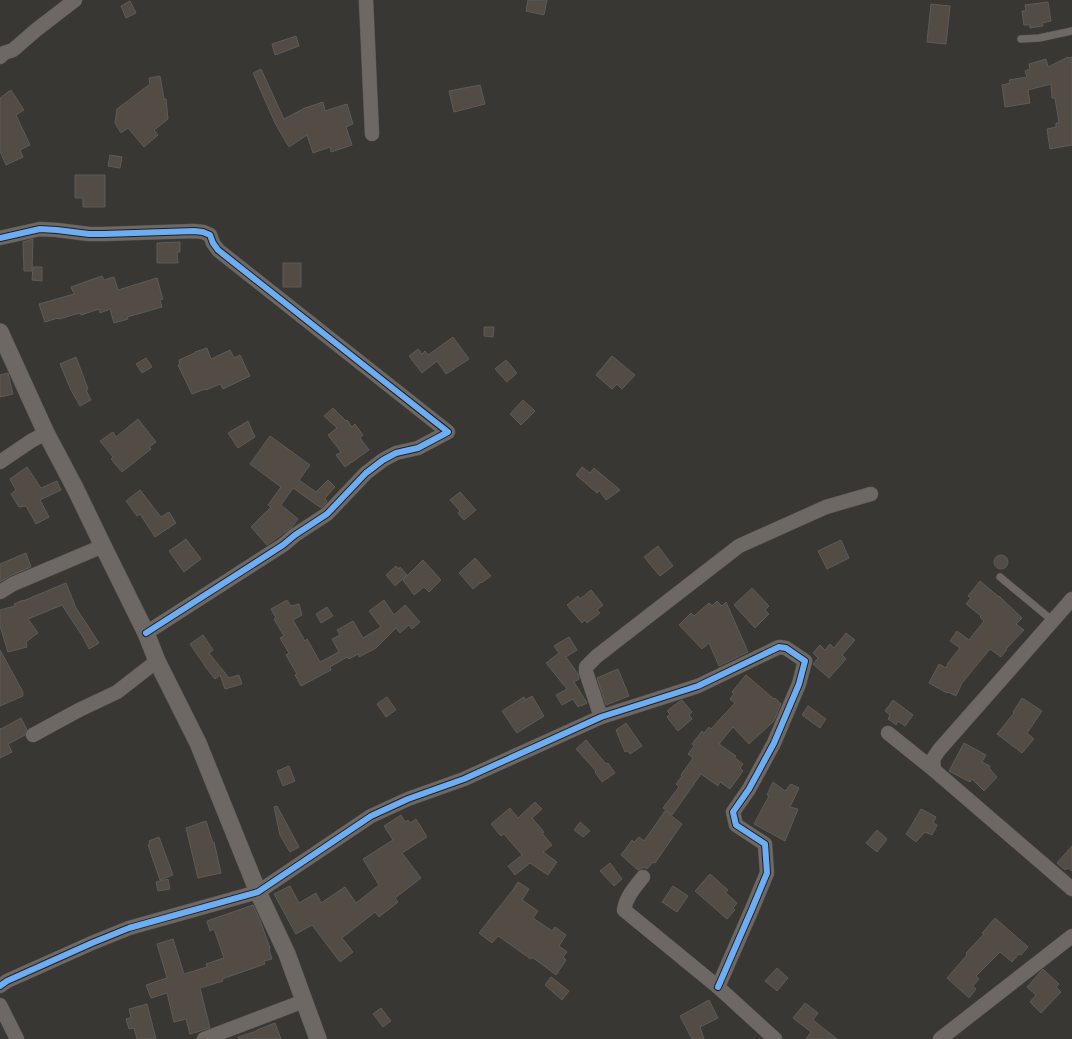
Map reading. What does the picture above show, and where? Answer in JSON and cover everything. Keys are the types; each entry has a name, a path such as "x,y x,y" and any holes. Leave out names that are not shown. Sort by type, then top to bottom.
{"street":[{"path":"0,57 4,53 13,50 30,34 75,0"},
{"path":"366,0 372,134"},
{"path":"0,238 40,229 89,234 203,232 210,236 218,250 448,432 418,448 396,453 383,460 366,473 327,514 295,535 283,546 146,633"},
{"path":"0,332 46,433 75,488 146,633 157,662 198,743 258,892 287,954 318,1039"},
{"path":"0,462 31,441 46,433"},
{"path":"601,717 586,672 586,667 598,656 739,546 826,507 871,494"},
{"path":"0,592 12,584 103,546"},
{"path":"934,770 933,760 939,750 1072,599"},
{"path":"0,986 7,981 92,942 129,928 258,892 372,816 408,799 464,780 601,717 698,686 779,647 786,648 805,660 799,684 774,743 749,789 733,812 736,825 765,844 766,873 718,987"},
{"path":"33,736 79,710 117,692 157,662"},
{"path":"888,734 934,770 1072,889"},
{"path":"643,877 630,894 625,903 624,910 718,987 775,1039"},
{"path":"940,1039 1072,936"},
{"path":"204,1039 304,1001"},
{"path":"0,1005 17,1039"}],"lane":[{"path":"1021,39 1039,38 1072,31"},
{"path":"1000,577 1053,621"}],"building":[{"path":"528,0 547,0 544,15 526,11"},
{"path":"130,1 136,13 126,18 121,6"},
{"path":"1048,2 1051,21 1042,23 1043,26 1030,28 1030,25 1024,25 1022,11 1026,11 1025,5"},
{"path":"931,4 950,6 946,44 927,42"},
{"path":"296,36 299,46 275,55 272,44"},
{"path":"1068,57 1072,57 1072,145 1050,149 1047,129 1056,127 1056,123 1059,123 1055,98 1052,98 1051,84 1028,90 1030,103 1005,107 1002,85 1010,83 1009,80 1027,77 1025,71 1030,69 1029,64 1046,59 1048,67"},
{"path":"261,69 284,119 305,108 323,102 325,111 347,104 353,124 346,127 352,145 331,152 330,147 313,153 307,135 289,147 275,123 253,73"},
{"path":"160,76 164,99 166,99 168,119 154,130 158,135 144,147 128,128 121,133 115,123 117,109 150,84 149,78"},
{"path":"480,85 485,104 454,112 449,91"},
{"path":"11,90 24,110 16,115 30,145 20,150 23,157 6,165 0,151 0,98"},
{"path":"110,155 122,157 120,168 108,166"},
{"path":"75,175 105,175 105,207 83,207 83,198 75,198"},
{"path":"33,239 32,271 24,271 23,242"},
{"path":"180,242 180,252 177,252 178,263 157,263 157,243"},
{"path":"283,263 301,263 301,287 283,287"},
{"path":"33,267 42,267 42,281 32,280"},
{"path":"102,276 104,280 114,277 118,290 157,278 163,299 160,300 162,307 127,317 128,319 114,323 110,309 100,313 99,309 81,315 80,313 45,322 39,304 74,294 71,287"},
{"path":"484,327 494,327 493,337 484,336"},
{"path":"453,337 469,359 446,374 437,361 422,373 409,356 418,349 422,354 425,351 428,355"},
{"path":"207,348 211,359 230,350 234,358 240,355 250,376 223,389 220,384 192,394 178,365 180,365 179,360"},
{"path":"612,356 635,375 622,389 617,384 612,389 596,375"},
{"path":"76,357 88,389 86,390 91,400 80,406 71,390 60,364"},
{"path":"146,358 152,367 142,373 136,364"},
{"path":"506,360 517,373 507,382 495,369"},
{"path":"8,373 13,394 0,397 0,375"},
{"path":"523,400 535,411 521,425 510,414"},
{"path":"333,408 346,421 347,420 352,427 355,424 363,435 360,438 369,450 345,467 336,455 341,452 328,435 337,428 324,416"},
{"path":"138,419 156,442 149,447 151,449 122,472 111,459 113,457 100,441 113,432 116,437"},
{"path":"248,421 255,437 238,448 228,433"},
{"path":"270,436 310,465 299,480 316,492 328,480 335,487 325,498 327,502 321,508 293,488 281,505 298,519 292,527 267,545 251,527 271,507 268,505 281,487 250,464"},
{"path":"27,467 41,488 57,481 61,490 40,500 49,517 36,524 26,506 19,507 11,494 16,490 10,479"},
{"path":"582,467 590,473 594,468 620,490 606,500 599,490 597,493 576,475"},
{"path":"140,490 161,517 169,512 176,523 155,537 140,514 137,516 126,501"},
{"path":"460,492 476,510 464,520 458,513 460,511 450,500"},
{"path":"186,539 201,559 184,572 169,551"},
{"path":"841,540 849,558 827,569 818,551"},
{"path":"658,546 673,566 660,576 644,557"},
{"path":"26,553 31,567 0,582 0,564"},
{"path":"1001,555 1006,557 1008,562 1006,567 1001,569 996,567 994,562 996,557"},
{"path":"475,558 491,576 473,589 459,573"},
{"path":"423,560 441,580 429,592 424,587 414,595 403,580"},
{"path":"396,566 399,569 400,567 407,575 395,586 386,575"},
{"path":"980,581 999,596 1022,618 1016,624 1024,630 1006,649 1001,657 990,649 962,683 956,696 948,692 947,693 929,683 939,664 946,668 948,663 960,648 950,641 957,631 969,640 984,621 980,617 981,616 966,604 971,598 968,596"},
{"path":"66,583 76,608 99,643 89,649 62,605 28,619 38,633 26,642 27,647 8,652 0,626 0,610 15,606 14,604"},
{"path":"752,588 769,606 765,610 769,614 755,628 734,605"},
{"path":"591,590 603,605 597,610 600,613 587,623 585,620 582,623 567,605 578,596 580,599"},
{"path":"287,600 291,606 299,604 302,615 293,620 305,641 307,639 320,662 339,652 332,639 340,635 337,630 353,621 363,638 381,627 369,611 384,600 394,615 405,605 420,622 412,629 409,625 400,633 396,628 376,648 359,657 358,654 349,659 347,657 330,667 331,670 301,686 295,675 297,674 286,655 289,653 280,638 284,636 274,619 276,618 271,609"},
{"path":"717,601 722,606 726,602 748,652 719,666 709,643 702,649 679,625 691,613 694,616 709,603 712,606"},
{"path":"327,607 333,616 321,623 316,614"},
{"path":"846,633 855,640 842,655 846,659 829,678 813,664 818,658 813,653 820,645 825,650 830,644 834,648"},
{"path":"203,635 213,650 209,653 229,678 239,675 242,684 225,689 220,675 215,679 207,669 190,644"},
{"path":"569,637 577,650 566,657 578,674 579,679 574,682 587,703 578,707 573,699 562,705 556,695 567,689 546,663 559,653 554,646"},
{"path":"0,650 23,692 23,696 0,706"},
{"path":"618,669 629,696 606,705 597,678"},
{"path":"746,675 781,704 774,721 749,744 733,727 719,744 736,756 734,757 743,764 740,768 743,771 730,789 720,782 718,786 701,774 672,815 663,808 679,787 676,784 693,758 688,754 694,746 692,744 702,731 704,733 709,727 711,729 735,703 730,699 734,694 732,692"},
{"path":"532,696 544,716 517,733 502,711 524,697 525,700"},
{"path":"387,697 396,710 386,717 377,704"},
{"path":"1022,698 1042,711 1027,733 1034,739 1022,753 997,734 1014,713 1013,712"},
{"path":"682,700 692,712 689,715 692,719 678,731 667,717 670,714 667,711"},
{"path":"893,700 913,715 905,726 898,721 896,725 888,719 890,715 885,711"},
{"path":"808,706 826,719 820,728 802,715"},
{"path":"21,718 27,730 25,735 8,744 12,752 0,758 0,728 1,729"},
{"path":"626,723 642,746 630,754 627,751 625,752 616,730"},
{"path":"586,740 606,764 608,763 615,773 602,782 595,772 596,771 576,749"},
{"path":"964,743 986,755 982,762 990,766 989,768 997,777 984,791 972,779 970,782 949,771"},
{"path":"289,766 295,781 283,786 277,771"},
{"path":"773,782 785,791 791,784 799,788 790,807 798,809 785,841 754,824 769,796 767,795"},
{"path":"535,802 542,809 532,818 544,832 542,833 552,845 543,852 557,862 548,875 530,863 515,875 508,866 522,855 504,834 501,836 491,824 510,808 518,818"},
{"path":"277,806 299,847 290,852 280,835 274,807"},
{"path":"921,809 936,817 933,823 937,825 932,835 925,832 916,842 906,834"},
{"path":"665,811 682,824 655,863 653,862 647,869 644,867 638,870 621,855 632,840 634,842 639,837 644,841"},
{"path":"401,815 405,822 408,820 410,823 416,819 427,837 402,853 421,878 395,898 398,902 379,917 375,912 342,938 353,952 340,962 312,925 296,934 274,894 290,886 299,903 316,893 321,903 345,887 356,903 379,885 363,859 393,840 384,826"},
{"path":"206,821 213,843 214,842 221,873 198,878 186,828"},
{"path":"580,822 590,831 583,837 574,830"},
{"path":"877,830 887,839 877,852 866,843"},
{"path":"159,837 173,875 160,880 148,845 150,844 149,841"},
{"path":"1072,846 1072,871 1068,868 1065,870 1057,863"},
{"path":"610,863 622,879 614,886 600,871"},
{"path":"710,874 728,890 725,892 737,903 733,908 735,910 727,919 695,891"},
{"path":"168,879 170,889 158,891 156,882"},
{"path":"518,882 529,889 522,900 538,911 533,918 552,931 555,927 566,935 559,946 567,952 563,957 566,960 556,975 532,957 531,959 498,936 492,943 479,933"},
{"path":"673,886 688,896 677,912 662,902"},
{"path":"253,905 270,948 272,959 264,961 265,964 222,979 223,981 200,988 210,1028 190,1034 186,1019 174,1022 167,993 151,998 146,985 167,978 157,944 173,939 184,974 207,967 206,964 224,958 214,929 210,931 207,921"},
{"path":"995,918 1028,947 1012,962 1000,952 976,976 979,979 973,986 976,989 969,998 947,978 967,955 966,953 984,934 982,933"},
{"path":"777,968 788,978 777,991 765,981"},
{"path":"1043,969 1059,984 1056,987 1061,992 1041,1013 1030,1002 1036,995 1027,987"},
{"path":"551,977 569,991 562,1000 545,985"},
{"path":"709,1000 718,1018 700,1027 704,1039 692,1039 680,1016"},
{"path":"805,1003 818,1013 813,1020 837,1039 806,1039 811,1032 793,1018"},
{"path":"147,1004 156,1039 137,1039 134,1028 129,1029 126,1019 131,1018 129,1009"},
{"path":"381,1008 391,1021 383,1027 373,1014"},
{"path":"275,1023 281,1039 238,1039 238,1037"}],"cycle path":[{"path":"0,238 40,229 89,234 194,231 203,232 210,235 218,250 448,432 418,448 396,453 383,460 366,473 327,514 295,535 283,545 146,633"},
{"path":"0,986 7,981 129,928 258,892 371,816 408,799 464,779 601,717 698,686 779,647 786,648 805,661 799,684 774,743 749,789 733,812 736,825 765,844 767,873 718,987"}]}
